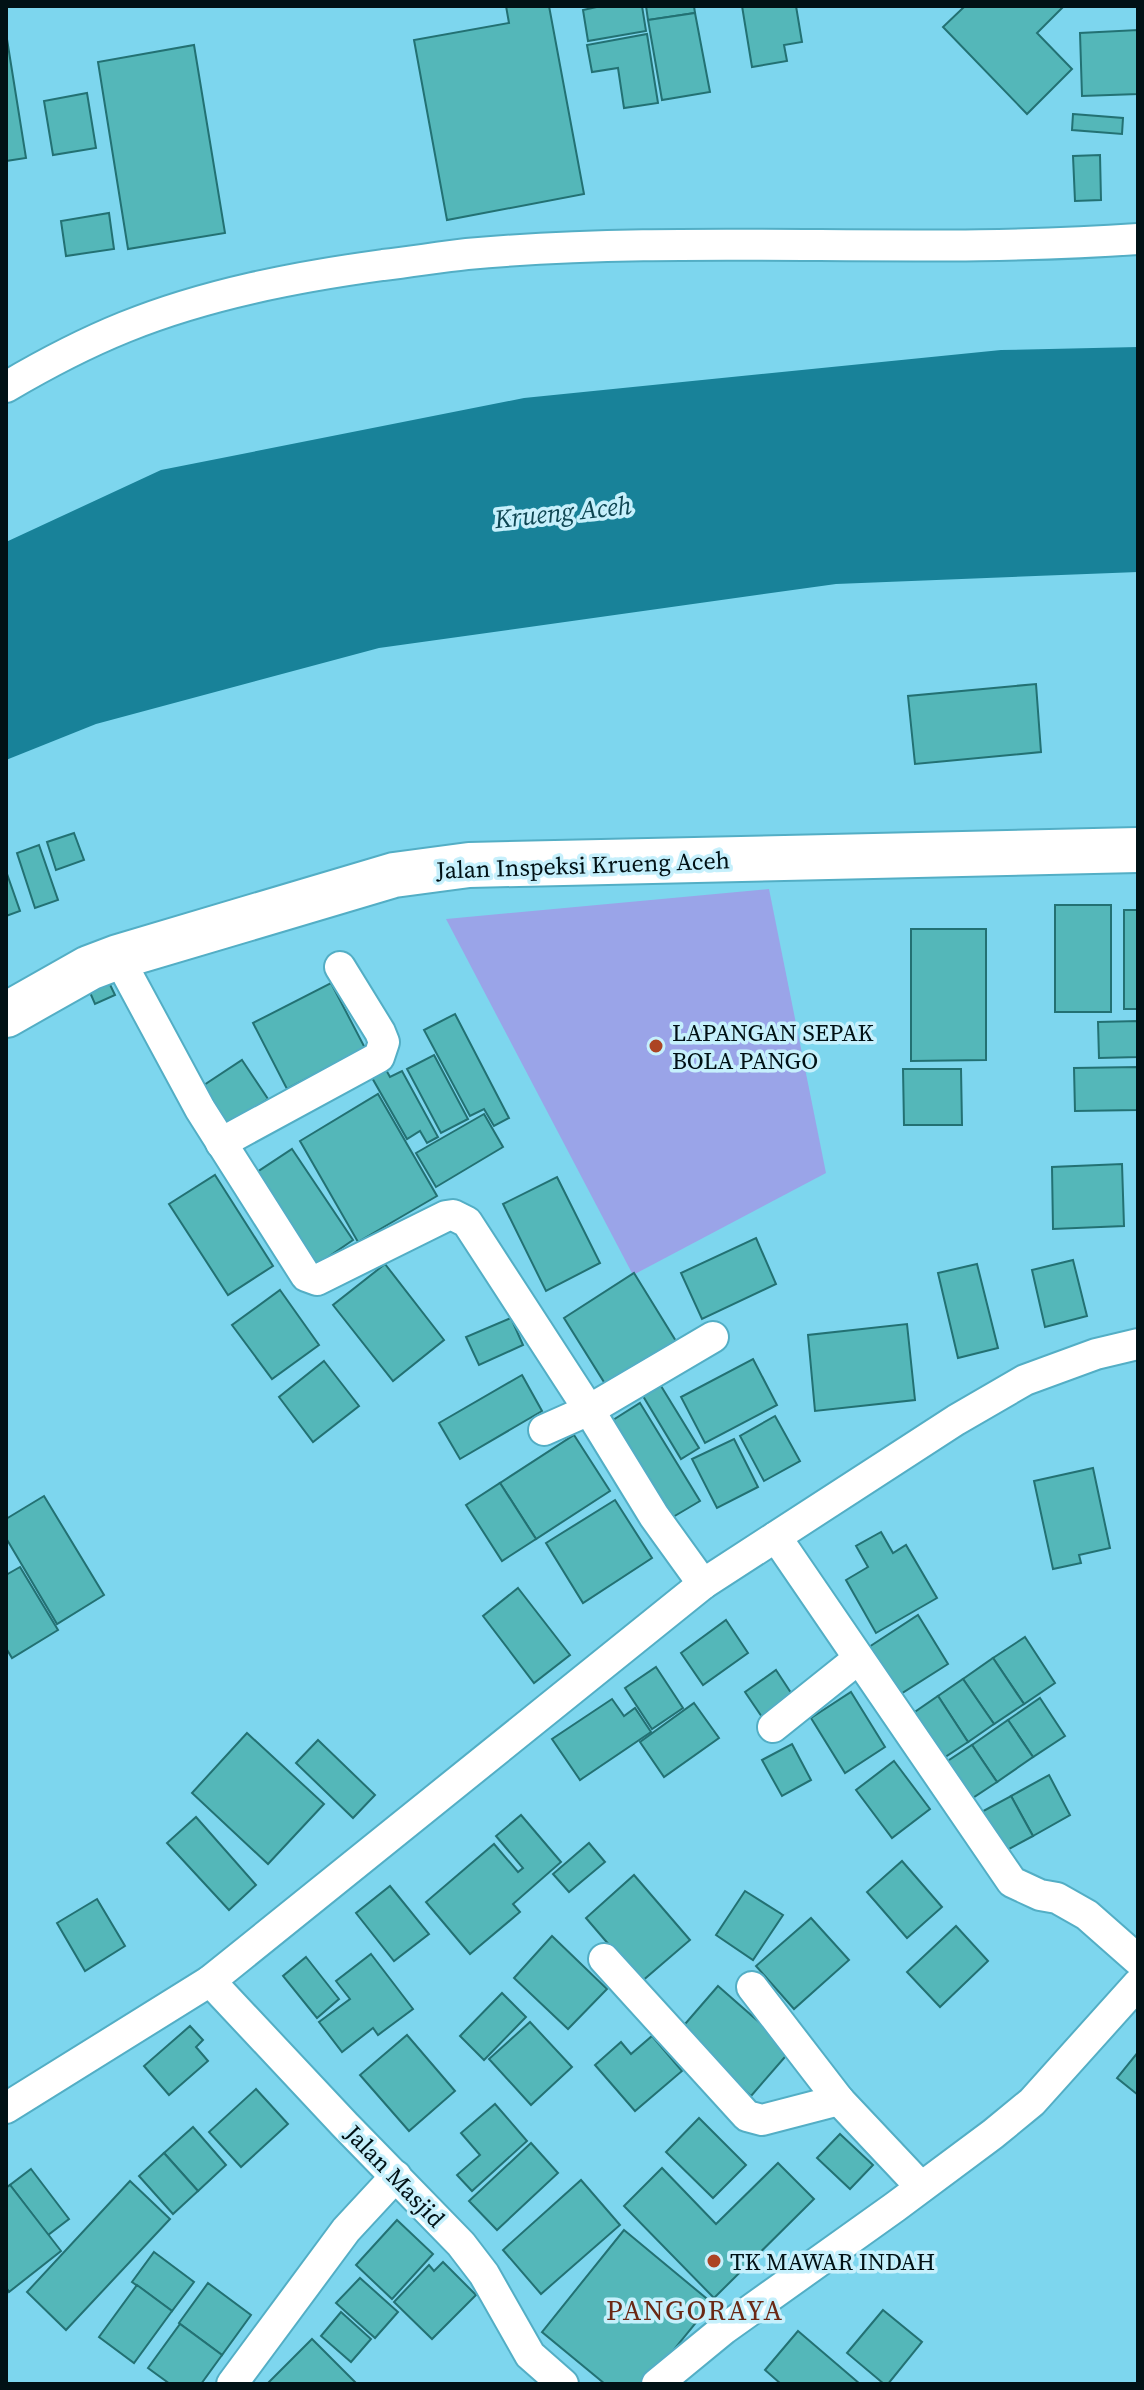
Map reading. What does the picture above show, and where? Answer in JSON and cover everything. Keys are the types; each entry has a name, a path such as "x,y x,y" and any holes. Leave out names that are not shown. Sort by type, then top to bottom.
{"street":[{"path":"6,387 64,354 127,326 224,295 310,275 467,254 608,247 960,245 1138,239"},
{"name":"Jalan Inspeksi Krueng Aceh","path":"6,1015 89,968 118,957 394,875 469,865 1138,850"},
{"path":"118,957 221,1143 302,1271 312,1280 317,1280 446,1216 460,1217 467,1222 654,1516 703,1584"},
{"path":"221,1143 379,1057 384,1042 380,1032 340,967"},
{"path":"544,1430 589,1410 713,1337"},
{"path":"6,2108 210,1981 703,1584 956,1420 1025,1380 1096,1354 1138,1344"},
{"path":"776,1537 1012,1882 1040,1895 1057,1898 1087,1915 1138,1960"},
{"path":"773,1727 858,1659"},
{"path":"604,1959 747,2116 762,2120 839,2100"},
{"name":"Jalan Masjid","path":"210,1981 461,2244 484,2274 530,2355 563,2384"},
{"path":"657,2384 724,2329 993,2134 1032,2102 1138,1984"},
{"path":"752,1987 839,2100 921,2187"},
{"path":"232,2384 346,2230 396,2176"}],"shaded area":[{"name":"LAPANGAN SEPAK BOLA PANGO","path":"769,889 826,1173 633,1275 446,919"}],"water":[{"name":"Krueng Aceh","path":"1138,347 1138,572 836,584 379,648 96,724 6,760 6,542 161,470 524,398 1001,350"}],"building":[{"path":"506,6 549,6 584,194 447,220 414,40 509,23"},
{"path":"601,6 642,6 646,31 588,41 583,10"},
{"path":"646,6 694,6 695,13 648,20"},
{"path":"742,6 796,6 802,42 784,45 787,61 752,67"},
{"path":"965,6 1064,6 1037,33 1072,69 1027,114 943,27"},
{"path":"695,13 710,92 662,100 648,20"},
{"path":"1138,30 1138,94 1082,96 1080,33"},
{"path":"6,33 26,158 6,161"},
{"path":"647,34 658,103 624,108 618,68 592,72 587,45"},
{"path":"194,45 225,233 128,249 98,62"},
{"path":"87,93 96,148 53,155 44,101"},
{"path":"1073,114 1123,118 1122,134 1072,130"},
{"path":"1100,155 1101,200 1075,201 1073,156"},
{"path":"109,213 114,249 66,256 61,221"},
{"path":"1036,684 1041,752 915,764 908,696"},
{"path":"74,833 84,860 56,870 47,842"},
{"path":"39,845 58,900 35,908 17,853"},
{"path":"6,871 20,911 6,916"},
{"path":"1055,905 1111,905 1111,1012 1055,1012"},
{"path":"1124,910 1138,910 1138,1009 1124,1009"},
{"path":"911,929 986,929 986,1060 911,1061"},
{"path":"104,972 115,995 95,1004 85,981"},
{"path":"331,983 365,1048 287,1089 253,1023"},
{"path":"455,1014 509,1118 494,1126 484,1109 470,1116 424,1030"},
{"path":"1138,1021 1138,1057 1099,1058 1098,1022"},
{"path":"434,1055 468,1119 441,1133 407,1069"},
{"path":"242,1060 268,1099 226,1126 201,1087"},
{"path":"1138,1067 1138,1110 1075,1111 1074,1068"},
{"path":"385,1068 390,1077 402,1071 438,1137 427,1143 420,1131 407,1139 371,1076"},
{"path":"903,1069 961,1069 962,1125 904,1125"},
{"path":"378,1094 437,1196 358,1242 300,1141"},
{"path":"484,1114 503,1147 436,1187 416,1153"},
{"path":"292,1149 353,1240 312,1268 251,1176"},
{"path":"1122,1164 1124,1226 1053,1229 1052,1167"},
{"path":"215,1175 273,1266 228,1295 169,1204"},
{"path":"557,1177 600,1263 546,1291 503,1204"},
{"path":"756,1238 776,1284 702,1319 681,1273"},
{"path":"1073,1260 1087,1316 1045,1327 1032,1270"},
{"path":"385,1264 444,1340 393,1381 333,1305"},
{"path":"977,1264 998,1348 958,1358 938,1273"},
{"path":"634,1273 679,1346 609,1390 564,1318"},
{"path":"280,1290 319,1345 272,1379 232,1325"},
{"path":"511,1318 523,1345 479,1365 466,1337"},
{"path":"907,1324 915,1400 815,1411 808,1335"},
{"path":"753,1359 777,1405 705,1443 681,1397"},
{"path":"324,1361 359,1406 313,1442 279,1397"},
{"path":"522,1375 542,1411 460,1459 439,1423"},
{"path":"661,1386 699,1448 681,1459 643,1396"},
{"path":"640,1403 700,1501 673,1517 613,1420"},
{"path":"775,1416 800,1461 764,1481 740,1436"},
{"path":"574,1435 610,1491 536,1539 500,1483"},
{"path":"734,1439 758,1487 717,1508 692,1459"},
{"path":"1093,1468 1110,1548 1079,1555 1081,1563 1053,1569 1034,1481"},
{"path":"500,1483 536,1539 502,1561 466,1505"},
{"path":"44,1496 104,1595 57,1624 6,1538 6,1519"},
{"path":"615,1500 652,1558 583,1603 546,1543"},
{"path":"881,1532 893,1553 906,1545 937,1598 876,1633 846,1580 868,1567 856,1546"},
{"path":"20,1567 58,1630 12,1658 6,1648 6,1575"},
{"path":"518,1588 570,1655 534,1683 483,1616"},
{"path":"918,1615 948,1664 899,1695 869,1647"},
{"path":"726,1620 748,1653 703,1685 681,1653"},
{"path":"1025,1637 1055,1683 1024,1704 993,1658"},
{"path":"993,1658 1024,1704 994,1724 963,1679"},
{"path":"656,1667 683,1708 652,1729 625,1688"},
{"path":"776,1670 797,1702 766,1723 745,1692"},
{"path":"963,1679 994,1724 968,1742 938,1696"},
{"path":"851,1692 885,1747 845,1773 811,1718"},
{"path":"938,1696 968,1742 936,1763 906,1718"},
{"path":"1040,1698 1065,1736 1033,1757 1008,1720"},
{"path":"612,1699 624,1716 635,1708 651,1732 580,1780 552,1739"},
{"path":"694,1703 719,1738 664,1777 640,1742"},
{"path":"1008,1720 1033,1757 997,1782 972,1745"},
{"path":"247,1733 324,1804 268,1864 192,1793"},
{"path":"318,1740 375,1795 353,1818 296,1763"},
{"path":"792,1744 811,1780 782,1796 762,1760"},
{"path":"972,1745 997,1782 965,1803 940,1766"},
{"path":"894,1761 930,1809 892,1838 856,1790"},
{"path":"1049,1775 1070,1815 1033,1836 1011,1796"},
{"path":"1011,1796 1033,1836 998,1855 976,1815"},
{"path":"521,1815 561,1862 513,1904 520,1912 470,1954 426,1902 494,1844 518,1872 523,1868 496,1836"},
{"path":"196,1817 256,1885 229,1910 167,1843"},
{"path":"589,1843 605,1862 569,1892 553,1874"},
{"path":"902,1861 942,1907 907,1938 867,1892"},
{"path":"634,1875 690,1940 641,1982 586,1918"},
{"path":"390,1886 429,1934 394,1961 356,1913"},
{"path":"745,1891 783,1915 753,1960 716,1935"},
{"path":"97,1899 125,1946 85,1971 57,1923"},
{"path":"811,1918 849,1960 794,2009 756,1966"},
{"path":"956,1926 988,1961 940,2007 907,1972"},
{"path":"552,1936 607,1989 568,2029 514,1978"},
{"path":"371,1954 413,2009 378,2035 373,2028 342,2052 319,2022 350,1999 336,1981"},
{"path":"306,1957 339,1999 317,2018 283,1976"},
{"path":"718,1986 791,2050 751,2096 679,2031"},
{"path":"502,1993 526,2017 484,2060 460,2036"},
{"path":"530,2022 572,2067 531,2105 489,2059"},
{"path":"190,2026 203,2040 196,2047 208,2061 169,2095 144,2066"},
{"path":"407,2035 455,2091 409,2131 360,2075"},
{"path":"652,2036 682,2071 635,2111 595,2065 621,2042 631,2054"},
{"path":"1138,2052 1138,2095 1117,2078"},
{"path":"256,2089 288,2124 241,2167 209,2132"},
{"path":"495,2104 527,2141 472,2191 457,2175 480,2155 461,2133"},
{"path":"699,2118 746,2165 713,2198 666,2152"},
{"path":"193,2127 226,2165 198,2191 164,2153"},
{"path":"840,2134 873,2165 850,2189 817,2158"},
{"path":"531,2143 558,2173 497,2230 469,2201"},
{"path":"164,2153 198,2191 173,2214 139,2176"},
{"name":"TK MAWAR INDAH","path":"778,2163 814,2199 714,2298 624,2206 662,2168 716,2224"},
{"path":"31,2169 69,2219 48,2235 10,2185"},
{"path":"581,2180 620,2225 541,2294 503,2250"},
{"path":"130,2181 170,2219 66,2330 27,2292"},
{"path":"10,2185 61,2251 9,2292 6,2287 6,2188"},
{"path":"397,2220 433,2254 392,2299 356,2265"},
{"path":"624,2230 712,2303 646,2384 605,2384 542,2332"},
{"path":"154,2252 194,2282 172,2311 132,2282"},
{"path":"443,2262 476,2295 432,2339 394,2302 429,2265 434,2271"},
{"path":"360,2278 398,2312 375,2338 336,2303"},
{"path":"208,2283 251,2315 222,2355 179,2323"},
{"path":"137,2285 172,2311 134,2363 99,2337"},
{"path":"883,2310 922,2342 888,2384 884,2384 847,2353"},
{"path":"341,2312 371,2339 351,2362 321,2336"},
{"path":"180,2324 222,2355 201,2384 170,2384 148,2368"},
{"path":"798,2331 860,2384 781,2384 765,2370"},
{"path":"312,2339 357,2384 267,2384"}],"place":[{"name":"LAPANGAN SEPAK BOLA PANGO","path":"656,1046"},
{"name":"TK MAWAR INDAH","path":"714,2261"}],"district":[{"name":"PANGORAYA","path":"695,2310"}]}
